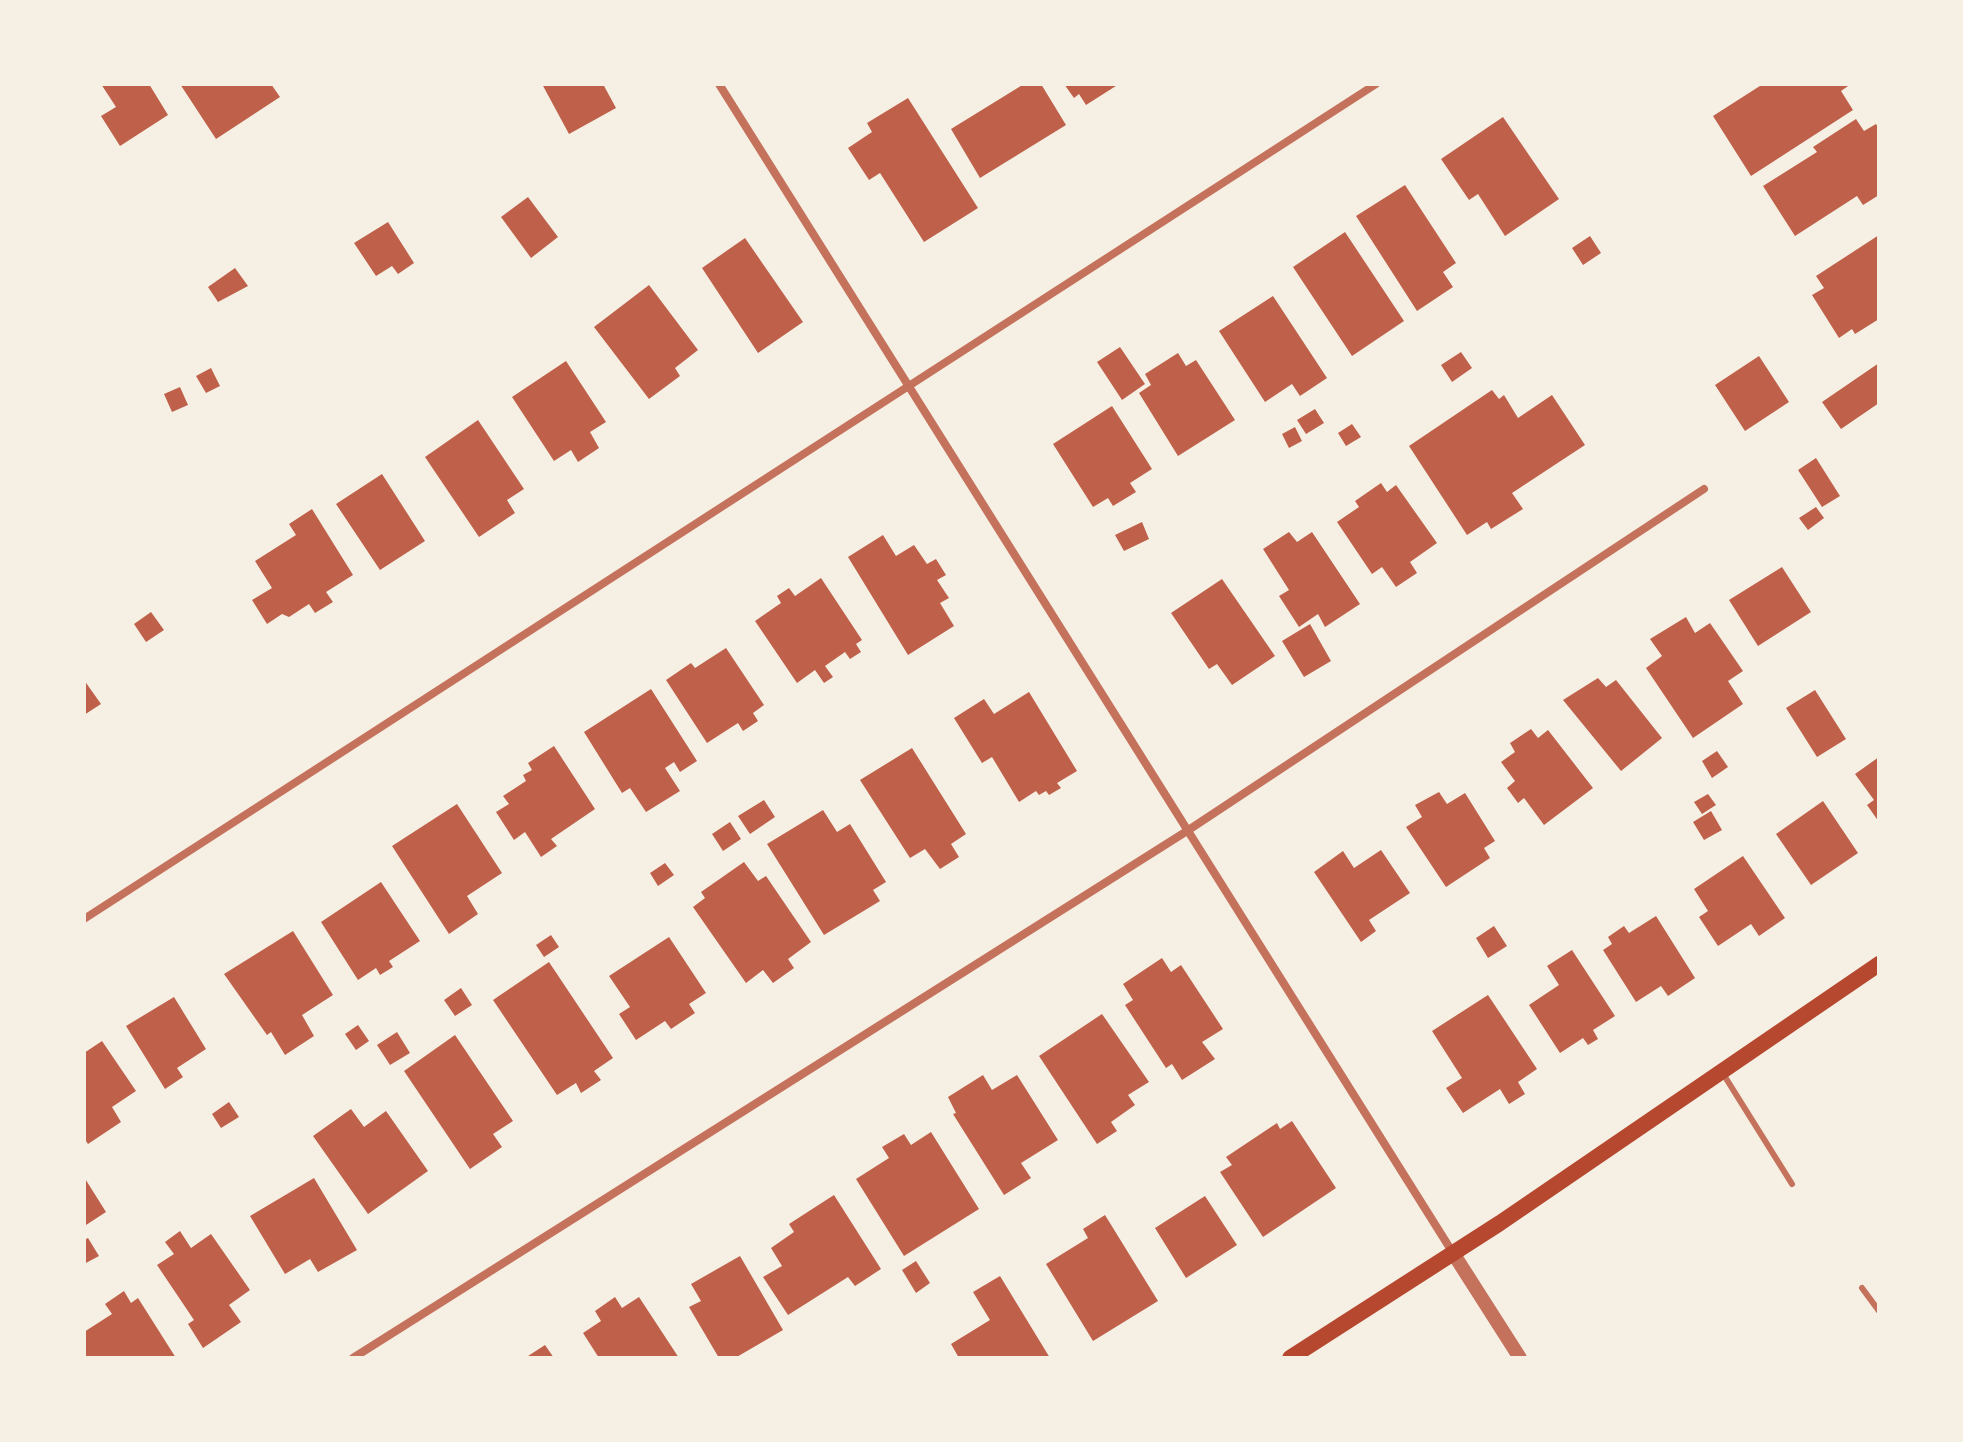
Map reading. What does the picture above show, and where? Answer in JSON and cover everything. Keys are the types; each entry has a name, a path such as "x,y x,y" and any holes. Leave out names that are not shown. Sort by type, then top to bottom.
{"main road":[{"path":"1290,1358 1453,1253 1879,964"}],"street":[{"path":"719,84 1520,1358"},
{"path":"84,919 1376,84"},
{"path":"353,1358 1187,831 1704,489"}],"lane":[{"path":"1722,1071 1792,1184"},
{"path":"1862,1288 1879,1311"}],"building":[{"path":"101,84 149,84 168,115 120,146 101,116 116,107"},
{"path":"180,84 271,84 280,97 216,139"},
{"path":"542,84 603,84 616,108 569,134"},
{"path":"1024,84 1041,84 1066,125 980,178 951,129"},
{"path":"1064,84 1119,84 1086,105 1079,94 1074,98"},
{"path":"1763,84 1851,84 1841,91 1853,110 1751,176 1713,116"},
{"path":"908,98 978,208 924,242 880,173 869,180 848,148 872,132 867,123"},
{"path":"1503,117 1559,199 1505,236 1478,194 1469,200 1441,159"},
{"path":"1856,119 1864,131 1876,124 1879,129 1879,195 1863,205 1857,196 1795,236 1763,186 1817,152 1813,147"},
{"path":"1405,185 1456,263 1443,272 1453,287 1417,311 1356,216"},
{"path":"528,197 558,237 531,258 501,217"},
{"path":"388,222 414,263 398,274 392,266 376,276 354,243"},
{"path":"1345,232 1404,321 1352,356 1293,267"},
{"path":"1879,235 1879,319 1855,334 1852,329 1839,338 1812,295 1824,288 1816,276"},
{"path":"1590,236 1601,253 1583,265 1572,248"},
{"path":"745,238 803,322 758,353 702,268"},
{"path":"235,268 248,286 218,302 208,287"},
{"path":"649,285 698,350 675,368 680,376 649,399 594,327"},
{"path":"1273,296 1327,378 1300,396 1292,384 1265,402 1219,331"},
{"path":"1120,347 1145,384 1122,400 1097,362"},
{"path":"1461,352 1472,368 1452,382 1441,365"},
{"path":"1178,353 1186,366 1196,360 1235,420 1178,456 1139,393 1151,385 1145,374"},
{"path":"1759,356 1789,402 1745,431 1715,385"},
{"path":"566,361 606,422 590,432 599,448 578,462 571,450 554,461 512,397"},
{"path":"1879,363 1879,403 1841,429 1822,402"},
{"path":"211,368 220,386 206,393 196,376"},
{"path":"180,387 188,405 172,412 164,394"},
{"path":"1492,390 1499,399 1504,395 1518,418 1552,395 1585,445 1512,493 1523,509 1491,529 1487,522 1467,535 1409,446"},
{"path":"1112,406 1152,469 1130,483 1136,492 1113,506 1108,498 1093,507 1053,444"},
{"path":"1315,409 1324,423 1306,434 1297,420"},
{"path":"478,420 524,489 507,500 515,513 479,537 425,457"},
{"path":"1352,424 1361,437 1346,446 1338,433"},
{"path":"1295,427 1302,441 1289,448 1282,434"},
{"path":"1816,458 1840,496 1822,507 1798,470"},
{"path":"382,474 425,541 380,570 336,504"},
{"path":"1381,483 1387,492 1396,485 1437,543 1410,562 1417,573 1396,587 1382,567 1372,574 1337,522 1359,507 1355,501"},
{"path":"1816,507 1824,518 1808,530 1799,518"},
{"path":"312,509 353,575 326,592 333,602 315,613 309,604 289,617 282,614 267,624 252,600 272,588 255,561 296,535 289,524"},
{"path":"1142,522 1149,539 1124,551 1115,535"},
{"path":"1289,532 1297,542 1312,532 1360,604 1325,627 1318,614 1299,627 1279,596 1289,590 1263,549"},
{"path":"883,535 896,556 914,545 927,564 936,559 946,575 937,580 949,598 940,603 954,626 908,655 848,557"},
{"path":"1782,567 1811,612 1758,646 1729,600"},
{"path":"821,578 862,640 856,644 861,652 850,659 845,652 825,666 833,677 824,683 815,670 797,683 755,621 781,603 777,596 789,588 795,596"},
{"path":"1222,579 1275,656 1232,685 1217,664 1209,669 1171,613"},
{"path":"151,612 164,630 146,642 134,624"},
{"path":"1686,617 1695,633 1710,623 1743,671 1728,681 1743,704 1693,738 1646,668 1662,656 1650,639"},
{"path":"1310,624 1331,661 1304,677 1282,641"},
{"path":"726,648 764,705 753,713 758,721 743,731 738,723 707,743 666,680 691,663 695,668"},
{"path":"1598,678 1606,687 1616,680 1662,738 1621,771 1563,700"},
{"path":"84,680 101,704 84,715"},
{"path":"651,689 697,761 680,772 674,762 665,768 680,791 646,812 630,788 622,793 584,732"},
{"path":"1815,690 1846,739 1817,757 1786,708"},
{"path":"1029,692 1077,771 1057,783 1061,788 1049,795 1046,791 1039,795 1036,791 1019,802 992,757 982,763 954,718 984,699 994,714"},
{"path":"1531,729 1538,738 1548,730 1593,788 1544,825 1524,798 1518,803 1507,788 1515,781 1501,762 1515,752 1510,743"},
{"path":"554,746 595,809 551,839 557,846 541,857 525,832 514,840 496,812 509,804 503,796 526,781 523,775 532,770 528,763"},
{"path":"912,748 966,834 951,844 959,857 940,869 925,849 910,858 860,780"},
{"path":"1717,751 1728,767 1712,778 1702,761"},
{"path":"1879,757 1879,822 1867,805 1874,800 1855,774"},
{"path":"1439,792 1447,804 1465,793 1495,841 1484,848 1490,858 1446,887 1406,827 1422,817 1415,805"},
{"path":"1708,794 1716,805 1702,814 1694,802"},
{"path":"764,800 775,817 750,834 738,816"},
{"path":"1823,801 1858,853 1811,885 1776,834"},
{"path":"457,804 502,873 467,896 478,914 449,934 392,846"},
{"path":"823,810 837,832 850,824 886,882 873,890 880,901 824,935 767,844"},
{"path":"1711,811 1722,830 1704,840 1693,822"},
{"path":"730,822 741,839 723,851 712,834"},
{"path":"1381,850 1410,893 1369,920 1376,931 1361,942 1314,872 1343,851 1354,868"},
{"path":"1743,856 1785,918 1759,936 1751,924 1718,946 1699,917 1708,911 1694,889"},
{"path":"744,862 758,881 766,876 811,942 788,959 794,968 773,983 763,970 746,983 693,907 705,898 701,892"},
{"path":"665,863 674,875 658,886 650,873"},
{"path":"381,882 420,941 389,961 393,967 380,975 376,968 358,980 321,922"},
{"path":"1656,916 1695,978 1668,996 1661,986 1636,1002 1603,950 1612,944 1608,937 1624,926 1629,933"},
{"path":"1494,926 1507,946 1488,958 1476,938"},
{"path":"293,931 333,995 302,1015 314,1036 285,1055 271,1032 267,1035 224,974"},
{"path":"551,935 559,947 544,957 536,945"},
{"path":"669,937 706,993 689,1004 695,1013 671,1029 665,1021 636,1040 619,1014 630,1007 609,976"},
{"path":"1572,950 1615,1016 1593,1030 1598,1039 1588,1045 1583,1038 1560,1053 1529,1005 1559,985 1547,966"},
{"path":"1162,958 1171,972 1181,965 1223,1029 1202,1042 1215,1059 1182,1080 1172,1064 1166,1068 1125,1005 1133,1000 1123,984"},
{"path":"549,962 613,1058 594,1071 601,1080 581,1093 576,1083 557,1095 493,1000"},
{"path":"461,988 472,1005 455,1016 444,1000"},
{"path":"1488,995 1537,1069 1518,1082 1525,1094 1509,1104 1500,1089 1463,1113 1446,1088 1462,1078 1432,1031"},
{"path":"174,997 206,1049 177,1068 183,1077 165,1089 126,1026"},
{"path":"1102,1014 1149,1082 1128,1095 1135,1105 1111,1122 1117,1131 1097,1144 1039,1056"},
{"path":"358,1025 369,1041 356,1050 345,1034"},
{"path":"397,1032 410,1053 390,1065 377,1045"},
{"path":"455,1035 513,1121 493,1134 502,1147 470,1169 404,1071"},
{"path":"102,1041 136,1091 112,1107 121,1122 88,1144 84,1138 84,1053"},
{"path":"983,1075 992,1090 1017,1075 1058,1140 1021,1163 1031,1178 1004,1195 953,1114 956,1113 948,1097"},
{"path":"229,1102 239,1117 221,1128 212,1114"},
{"path":"351,1109 364,1127 386,1111 428,1171 368,1214 313,1136"},
{"path":"1292,1121 1336,1188 1263,1237 1220,1172 1232,1165 1226,1157 1277,1123 1280,1129"},
{"path":"931,1132 979,1209 904,1256 856,1179 889,1158 882,1147 904,1134 911,1145"},
{"path":"84,1177 106,1212 86,1225 84,1221"},
{"path":"314,1178 357,1250 318,1272 310,1259 285,1274 250,1216"},
{"path":"834,1195 881,1269 855,1286 848,1277 788,1315 763,1277 782,1266 771,1248 794,1232 789,1224"},
{"path":"1205,1196 1237,1245 1186,1278 1155,1228"},
{"path":"1105,1215 1158,1301 1093,1341 1046,1264 1088,1238 1083,1229"},
{"path":"180,1231 191,1248 211,1234 250,1290 229,1305 241,1322 203,1348 188,1324 194,1320 157,1265 174,1254 165,1242"},
{"path":"88,1238 99,1256 84,1264 84,1240"},
{"path":"740,1256 783,1330 735,1358 719,1358 689,1307 701,1301 691,1284"},
{"path":"916,1261 930,1283 916,1293 902,1270"},
{"path":"1000,1276 1050,1358 959,1358 951,1344 990,1320 973,1292"},
{"path":"124,1291 131,1303 138,1298 176,1358 84,1358 84,1332 112,1314 105,1304"},
{"path":"615,1297 622,1308 639,1297 679,1358 599,1358 583,1333 601,1321 595,1311"},
{"path":"545,1345 554,1358 525,1358"}]}
